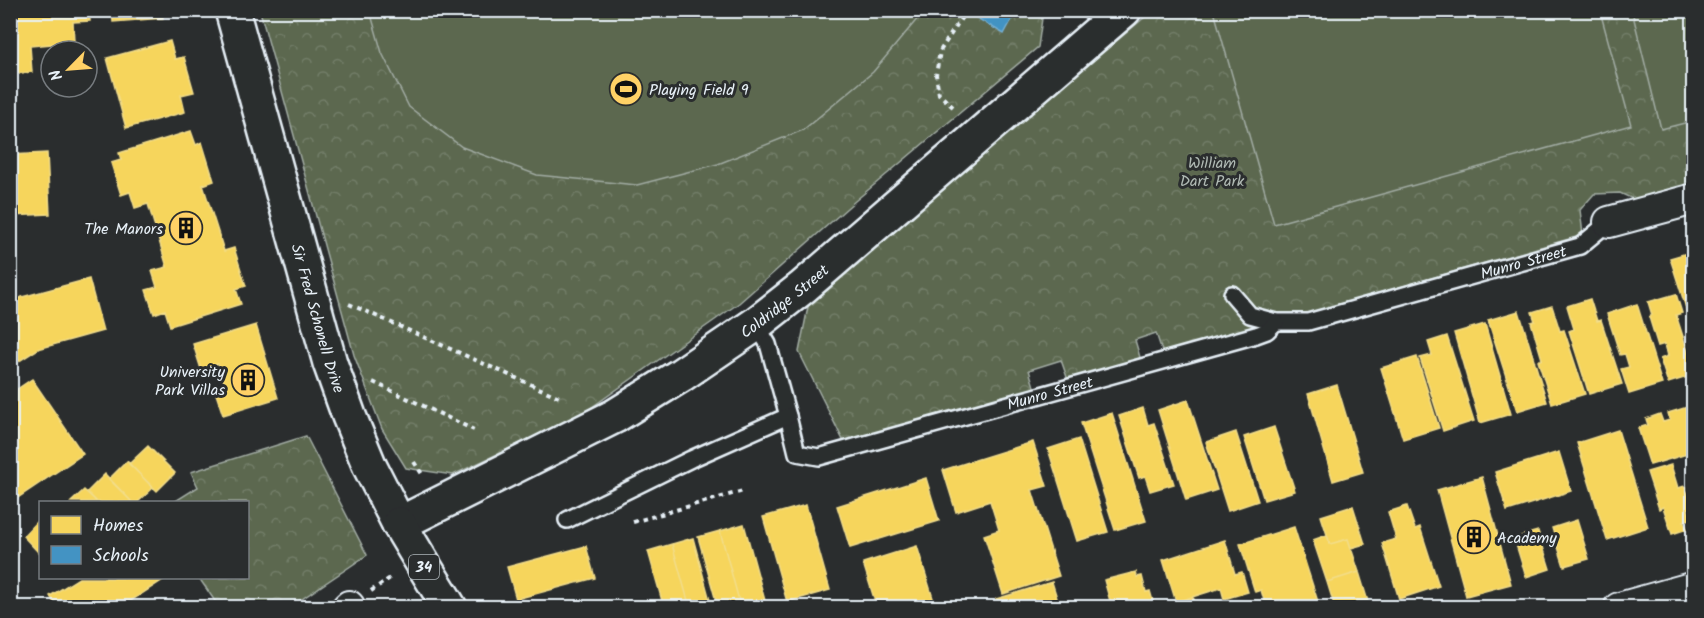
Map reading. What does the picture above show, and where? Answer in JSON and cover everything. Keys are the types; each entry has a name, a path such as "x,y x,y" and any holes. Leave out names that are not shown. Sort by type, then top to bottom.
{"main road":[{"name":"Sir Fred Schonell Drive","path":"232,10 330,363 349,416 399,524 450,608"},
{"name":"Coldridge Street","path":"399,524 615,416 672,381 756,324 803,287 1124,10"}],"street":[{"name":"Munro Street","path":"1609,222 1694,200"},
{"path":"1619,608 1694,587"}],"lane":[{"name":"Munro Street","path":"1232,294 1250,315 1276,322 1308,322 1580,246 1609,222"},
{"name":"Munro Street","path":"788,416 797,453 819,457 1256,335 1267,331 1276,322"},
{"path":"567,520 691,459 788,416 768,344 756,324"}],"path":[{"path":"953,107 939,94 937,67 940,51 962,17 970,10"},
{"path":"349,304 559,397"},
{"path":"373,382 474,430"},
{"path":"414,462 422,474"},
{"path":"633,522 743,491"},
{"path":"353,603 393,576"}],"green space":[{"name":"Playing Field 9","path":"370,10 924,11 873,72 803,130 718,164 637,185 537,175 462,147 409,107 382,53"},
{"path":"260,11 1043,11 1038,47 855,201 739,303 582,414 453,475 406,468 382,429 354,355"},
{"name":"William Dart Park","path":"1152,11 1693,11 1693,186 1637,201 1620,193 1594,194 1580,210 1583,235 1163,354 1156,333 1135,340 1141,361 1068,380 1061,360 1029,370 1035,390 844,442 799,352 809,302"},
{"path":"1214,11 1600,11 1631,125 1274,224"},
{"path":"1632,11 1693,11 1693,121 1661,129"},
{"path":"306,436 367,555 290,607 219,607 200,579 249,579 249,501 176,501 198,487 191,472"}],"building: Homes":[{"path":"10,10 89,10 90,21 73,22 74,39 39,39 39,45 30,46 32,72 10,74"},
{"path":"112,10 162,10 163,18 113,22"},
{"path":"170,41 175,59 184,57 194,92 181,95 185,112 126,128 107,58"},
{"name":"The Manors","path":"191,131 196,145 202,142 214,181 203,185 224,251 234,248 246,286 236,289 241,304 170,326 165,310 154,314 146,290 157,287 152,271 167,267 148,204 135,208 130,192 121,195 111,163 121,160 119,153"},
{"name":"The Manors","path":"47,153 50,214 10,216 10,155"},
{"path":"1694,251 1694,333 1670,258"},
{"name":"The Manors","path":"89,279 103,331 38,349 10,367 10,304 22,297"},
{"path":"1676,294 1682,313 1676,315 1689,355 1694,354 1694,375 1668,383 1660,359 1668,356 1665,344 1658,346 1649,317 1652,315 1648,302"},
{"path":"1590,299 1597,321 1601,320 1622,384 1589,394 1569,331 1574,329 1567,306"},
{"path":"1637,304 1662,384 1629,394 1621,369 1629,367 1625,354 1620,355 1607,314"},
{"path":"1552,306 1560,331 1564,330 1585,394 1552,404 1538,361 1542,359 1531,322 1535,321 1532,312"},
{"path":"1519,311 1547,402 1517,411 1488,320"},
{"path":"1485,324 1511,414 1480,423 1454,333"},
{"name":"University Park Villas","path":"256,325 278,398 223,415 216,394 227,391 218,364 201,369 193,344"},
{"path":"1447,336 1474,421 1443,431 1420,358 1432,355 1428,342"},
{"path":"1417,357 1439,428 1403,439 1381,368"},
{"path":"32,379 83,454 10,503 10,394"},
{"path":"1337,385 1363,472 1333,481 1308,394"},
{"path":"1188,400 1217,490 1186,500 1158,410"},
{"path":"1694,405 1694,452 1650,465 1638,428 1648,425 1646,419 1660,414 1663,422 1670,420 1668,413"},
{"path":"1143,408 1148,425 1154,423 1174,484 1150,491 1145,476 1139,478 1119,416"},
{"path":"1112,413 1146,521 1115,530 1081,423"},
{"path":"1274,427 1295,491 1264,500 1244,437"},
{"path":"1618,430 1648,527 1607,540 1577,443"},
{"path":"1236,432 1258,501 1228,511 1206,442"},
{"path":"1079,439 1108,532 1077,541 1048,449"},
{"path":"1033,442 1047,486 1032,490 1059,576 1003,594 984,535 999,530 990,501 956,512 943,470"},
{"path":"148,446 175,473 157,491 129,464"},
{"path":"1559,452 1571,491 1507,511 1495,472"},
{"path":"127,461 153,488 139,501 131,501 109,479"},
{"path":"1671,465 1678,488 1685,486 1692,507 1688,509 1691,519 1684,521 1687,529 1672,534 1663,507 1659,509 1647,472"},
{"path":"105,474 131,501 96,501 87,492"},
{"name":"Academy","path":"1482,477 1511,584 1466,596 1437,490"},
{"path":"926,478 939,521 850,548 837,506"},
{"path":"84,490 96,501 72,501"},
{"path":"806,505 830,590 787,602 763,517"},
{"path":"1353,506 1365,544 1351,548 1348,539 1330,544 1321,516"},
{"path":"1407,506 1415,529 1420,527 1439,586 1399,599 1382,543 1396,539 1388,512"},
{"path":"39,519 39,553 23,536"},
{"path":"1577,520 1589,559 1564,566 1552,528"},
{"path":"744,524 767,608 741,608 720,531"},
{"path":"1294,527 1320,608 1259,608 1265,604 1261,590 1255,592 1240,544"},
{"path":"720,531 741,608 718,608 698,537"},
{"path":"1538,531 1550,569 1526,577 1514,538"},
{"path":"1327,535 1330,544 1348,539 1359,572 1327,582 1313,540"},
{"path":"693,538 712,608 690,608 672,544"},
{"path":"1225,540 1235,574 1242,572 1248,592 1224,599 1221,588 1176,602 1163,560"},
{"path":"672,544 690,608 664,608 648,551"},
{"path":"586,546 595,578 516,599 507,567"},
{"path":"917,546 936,608 877,608 863,563"},
{"path":"1136,572 1137,577 1142,576 1146,592 1150,591 1155,608 1112,608 1104,580"},
{"path":"1359,572 1370,608 1335,608 1327,582"},
{"path":"77,579 164,579 120,608 57,608 50,596"},
{"path":"1052,582 1060,608 999,608 996,599"},
{"path":"1193,597 1197,608 1174,608 1172,603"},
{"path":"200,601 204,608 190,608"}],"building: Schools":[{"path":"972,10 1017,10 1004,34 970,14"}],"place":[{"name":"Playing Field 9","path":"626,89"},
{"name":"The Manors","path":"186,228"},
{"name":"University Park Villas","path":"248,380"},
{"name":"Academy","path":"1474,537"}]}
